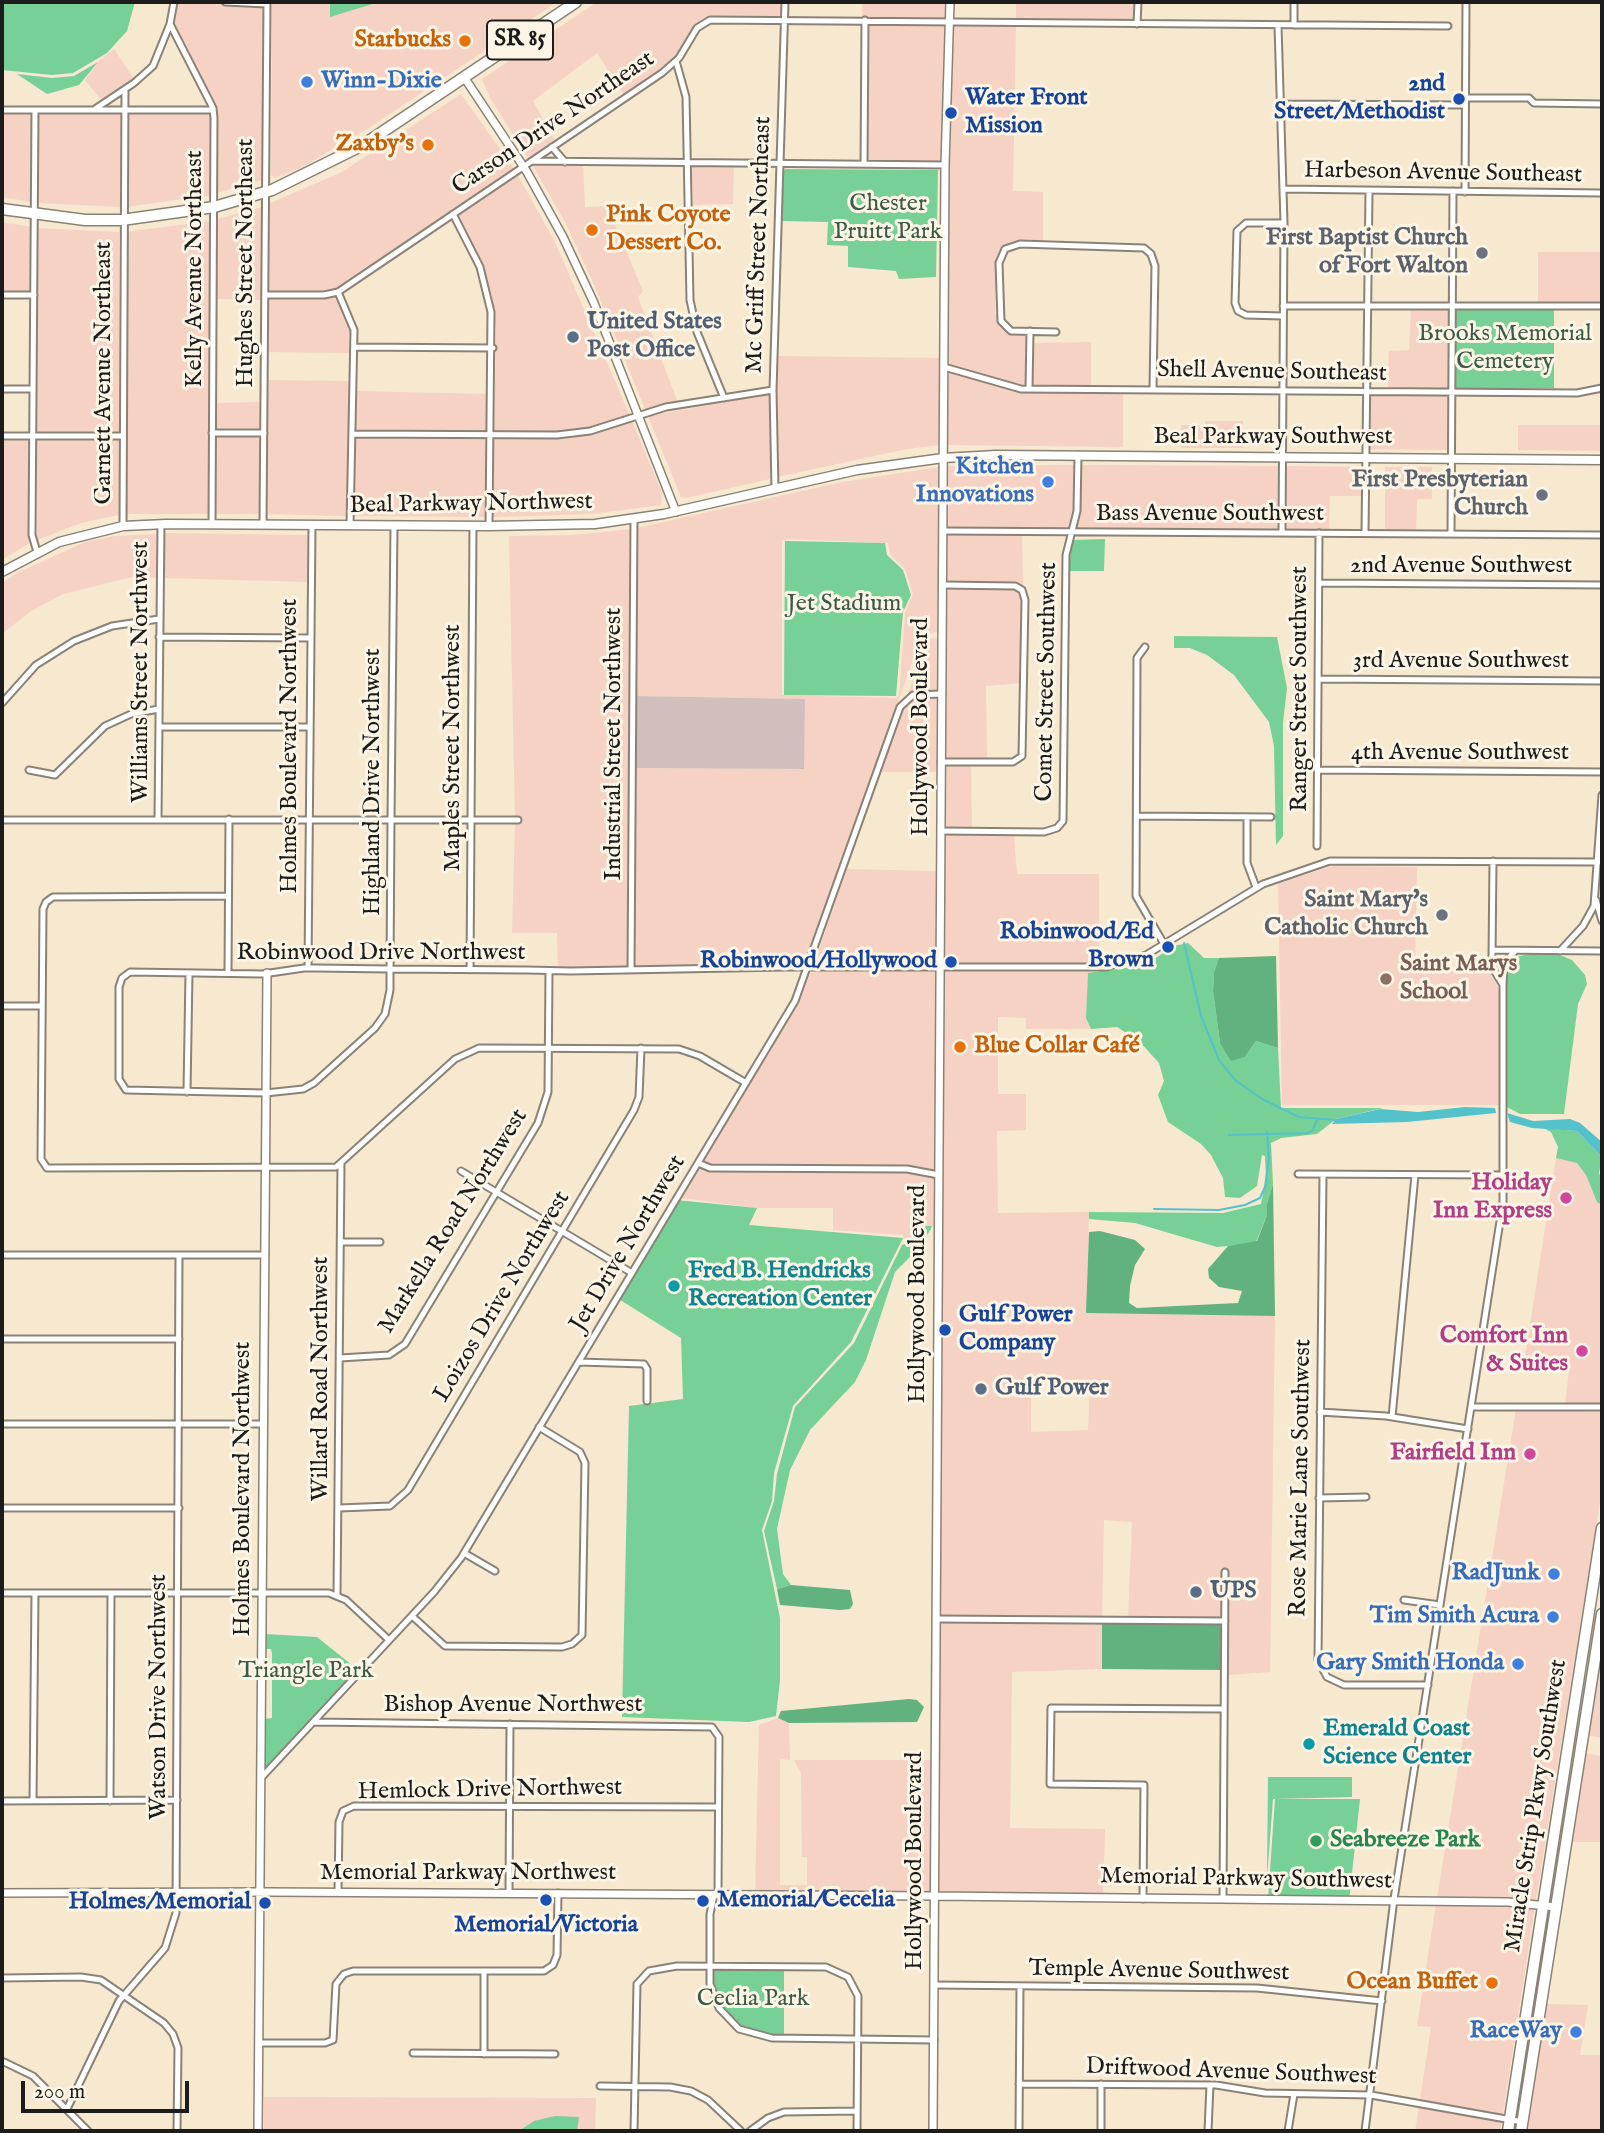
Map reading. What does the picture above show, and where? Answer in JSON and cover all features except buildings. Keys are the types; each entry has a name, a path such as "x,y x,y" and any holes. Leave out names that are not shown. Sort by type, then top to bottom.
{"highway":[{"name":"SR 85","path":"2,209 34,215 122,220 214,207 265,192 316,171 357,149 576,2"},
{"name":"Miracle Strip Pkwy Southwest","path":"1507,2131 1602,1528"},
{"name":"Miracle Strip Pkwy Southwest","path":"1522,2126 1602,1614"}],"main road":[{"name":"Beal Parkway Southwest","path":"943,458 1078,456 1602,460"},
{"name":"Beal Parkway Northwest","path":"2,572 37,552 78,536 122,526 559,526 676,512 886,464 943,458"}],"street":[{"path":"95,110 153,66 170,24 174,2"},
{"path":"225,2 267,3"},
{"name":"Mc Griff Street Northeast","path":"775,489 773,390 785,2"},
{"name":"Hollywood Boulevard","path":"933,2131 945,165 950,2"},
{"path":"1137,24 1138,2"},
{"path":"1294,2 1294,25"},
{"path":"1465,191 1466,2"},
{"name":"Hughes Street Northeast","path":"263,525 267,3"},
{"name":"Carson Drive Northeast","path":"265,295 324,295 338,292 676,61 697,28 705,22 785,19 1448,26"},
{"path":"864,164 865,20"},
{"name":"Kelly Avenue Northeast","path":"170,24 213,110 212,524"},
{"path":"1278,26 1284,223 1282,532"},
{"path":"676,61 686,97 690,300 697,332 724,398"},
{"path":"464,78 523,166 580,272 640,416 676,512"},
{"name":"Garnett Avenue Northeast","path":"122,526 122,220 125,89"},
{"path":"1465,98 1529,98 1534,103 1602,104"},
{"path":"1280,104 1465,106"},
{"path":"2,110 213,110"},
{"path":"35,110 32,535 37,552"},
{"path":"552,147 565,162"},
{"path":"531,161 945,165"},
{"name":"Harbeson Avenue Southeast","path":"1283,190 1602,193"},
{"path":"1365,533 1369,191"},
{"path":"1451,534 1453,191"},
{"path":"453,214 470,244 485,280 491,312 493,348 489,527"},
{"path":"1283,316 1245,315 1238,311 1235,303 1237,230 1246,223 1284,223"},
{"path":"1056,331 1011,331 999,318 999,263 1005,249 1020,244 1144,248 1151,254 1155,266 1153,389"},
{"path":"338,292 353,320 350,525"},
{"path":"2,295 34,295"},
{"path":"1283,306 1602,306"},
{"path":"1029,389 1030,331"},
{"path":"354,347 493,348"},
{"name":"Shell Avenue Southeast","path":"944,367 1029,389 1577,393 1602,388"},
{"path":"2,388 33,389"},
{"path":"353,434 574,433 666,407 773,390"},
{"path":"212,433 264,433"},
{"path":"2,436 123,436"},
{"name":"Comet Street Southwest","path":"941,831 1044,832 1059,826 1065,812 1066,555 1077,511 1078,456"},
{"name":"Industrial Street Northwest","path":"631,970 634,519"},
{"name":"Williams Street Northwest","path":"158,820 160,524"},
{"name":"Holmes Boulevard Northwest","path":"308,968 312,525"},
{"name":"Highland Drive Northwest","path":"266,1093 293,1092 308,1087 375,1028 387,1007 390,969 394,526"},
{"name":"Maples Street Northwest","path":"470,970 472,526"},
{"name":"Bass Avenue Southwest","path":"943,531 1602,535"},
{"name":"Ranger Street Southwest","path":"1317,846 1319,533"},
{"name":"2nd Avenue Southwest","path":"1320,583 1602,585"},
{"path":"942,762 1013,762 1022,756 1025,612 1024,593 1015,586 943,585"},
{"path":"2,704 36,666 74,641 112,626 159,619"},
{"path":"159,637 311,638"},
{"path":"1145,647 1138,658 1137,900 1164,944"},
{"name":"3rd Avenue Southwest","path":"1319,679 1602,681"},
{"name":"Jet Drive Northwest","path":"261,1778 412,1616 464,1553 792,1008 809,967 900,707 913,695 942,694"},
{"path":"29,771 55,775 104,726 131,714 159,709"},
{"path":"159,727 310,727"},
{"name":"4th Avenue Southwest","path":"1318,770 1602,772"},
{"path":"1560,951 1587,921 1596,897 1602,795"},
{"path":"1137,817 1271,817"},
{"path":"1247,817 1247,863 1256,887"},
{"path":"228,973 229,819"},
{"path":"2,820 518,820"},
{"name":"Robinwood Drive Northwest","path":"266,1093 131,1091 122,1087 119,1079 120,982 130,972 267,973 308,968 549,971 809,967 1106,967 1146,955 1256,887 1331,861 1598,862"},
{"path":"1493,861 1492,950 1495,972 1503,985"},
{"path":"228,896 50,898 43,909 41,1159 47,1168 318,1170 341,1164 460,1055 479,1048 640,1048 685,1051 746,1083"},
{"path":"1596,897 1602,921"},
{"path":"1492,950 1602,951"},
{"path":"1365,2131 1394,1901 1500,1223 1503,1175 1504,963 1515,951"},
{"name":"Markella Road Northwest","path":"340,1357 389,1355 405,1344 542,1116 548,1092 549,971"},
{"path":"187,1092 188,973"},
{"name":"Holmes Boulevard Northwest","path":"258,2131 267,973"},
{"path":"2,1006 42,1006"},
{"name":"Loizos Drive Northwest","path":"339,1508 379,1509 394,1504 408,1490 634,1110 640,1083 640,1048"},
{"path":"698,1163 710,1168 907,1169 939,1175"},
{"name":"Willard Road Northwest","path":"337,1595 341,1164"},
{"path":"461,1171 632,1273"},
{"path":"1298,1174 1503,1175"},
{"name":"Rose Marie Lane Southwest","path":"1323,1175 1318,1650 1323,1673 1344,1685 1428,1685"},
{"path":"1392,1417 1415,1175"},
{"path":"341,1242 380,1242"},
{"path":"2,1255 265,1255"},
{"name":"Watson Drive Northwest","path":"67,2109 119,2001 158,1958 169,1940 176,1913 179,1255"},
{"path":"2,1339 179,1339"},
{"path":"579,1362 644,1364 647,1369 647,1401"},
{"path":"1471,1407 1602,1407"},
{"path":"1320,1412 1392,1417 1468,1429"},
{"path":"2,1424 263,1424"},
{"path":"412,1616 445,1646 562,1647 572,1644 582,1635 585,1464 580,1452 540,1427"},
{"path":"1319,1499 1366,1497"},
{"path":"2,1508 179,1508"},
{"path":"464,1553 495,1571"},
{"path":"1223,1899 1225,1572"},
{"path":"2,1593 262,1592 337,1595 389,1640"},
{"path":"33,1801 35,1593"},
{"path":"110,1801 111,1593"},
{"path":"1404,1600 1440,1605"},
{"path":"936,1619 1225,1621"},
{"path":"1143,1899 1144,1785 1050,1784 1051,1708 1224,1709"},
{"name":"Bishop Avenue Northwest","path":"313,1722 713,1727 719,1737 718,1807"},
{"path":"509,1893 510,1724"},
{"path":"2,1801 177,1800"},
{"path":"718,1807 716,1895 710,1914 710,1984 718,2005 732,2023 748,2033 772,2038 934,2040"},
{"name":"Hemlock Drive Northwest","path":"338,1892 339,1822 347,1808 718,1807"},
{"name":"Memorial Parkway Northwest","path":"2,1893 935,1896"},
{"path":"259,2043 325,2043 333,2040 336,1984 348,1972 538,1972 553,1965 557,1955 558,1893"},
{"name":"Memorial Parkway Southwest","path":"935,1896 1394,1901 1556,1906"},
{"path":"634,2131 637,1984 644,1975 659,1967 709,1966 826,1967 839,1970 850,1980 857,1991 857,2131"},
{"path":"484,1972 484,2054"},
{"path":"2,1978 89,1978 108,1983 168,2026 175,2038 177,2131"},
{"name":"Temple Avenue Southwest","path":"934,1985 1257,1988 1382,2001"},
{"path":"1018,2131 1020,1986"},
{"path":"413,2053 555,2054"},
{"path":"2,2061 27,2071 88,2131"},
{"name":"Driftwood Avenue Southwest","path":"1019,2084 1210,2085 1294,2094 1371,2095 1510,2119 1522,2126"},
{"path":"1101,2084 1101,2131"},
{"path":"1208,2131 1210,2085"},
{"path":"600,2087 674,2087 700,2094 741,2131"},
{"path":"1288,2131 1294,2094"},
{"path":"750,2131 768,2118 784,2112 857,2112"}],"shaded area":[{"path":"177,2 264,7 262,180 217,193 216,107 173,24"},
{"path":"272,2 557,2 372,126 302,167 275,178 271,175"},
{"path":"597,2 782,2 782,17 704,19 695,26 674,59 624,95 597,53 533,101 555,141 528,158 490,98 482,79"},
{"path":"862,2 947,2 946,18 862,17"},
{"path":"1016,2 1134,2 1134,21 1016,20"},
{"path":"868,23 946,24 942,162 867,161"},
{"path":"952,25 1016,25 1013,191 1043,192 1043,241 1012,242 1000,250 996,263 995,313 1004,330 1027,334 1026,386 947,365"},
{"path":"114,49 134,79 102,101 85,80 98,62"},
{"path":"461,94 514,169 333,291 268,293 268,204 342,172"},
{"path":"210,112 211,195 126,207 129,113"},
{"path":"39,113 122,113 120,207 38,203"},
{"path":"2,114 32,114 31,202 2,197"},
{"path":"532,164 583,165 585,207 607,206 643,291 638,297 678,403 646,411 592,280 565,222"},
{"path":"692,166 734,166 733,204 693,205"},
{"path":"517,174 555,242 630,416 574,431 494,433 496,330 492,295 479,256 457,215"},
{"path":"262,207 261,300 217,299 217,219"},
{"path":"211,221 208,514 125,514 126,232"},
{"path":"2,222 31,227 30,292 2,293"},
{"path":"37,228 119,232 119,433 36,433"},
{"path":"1538,252 1602,252 1602,304 1538,303"},
{"path":"337,296 350,321 351,353 267,352 268,298"},
{"path":"1411,309 1449,309 1449,389 1388,389 1389,351 1409,350"},
{"path":"1091,342 1091,386 1032,386 1033,343"},
{"path":"777,356 941,358 940,445 907,449 777,477"},
{"path":"947,371 1021,392 1123,392 1123,447 947,445"},
{"path":"267,380 351,381 347,516 266,514"},
{"path":"357,391 489,394 488,433 356,431"},
{"path":"770,394 770,479 681,497 648,416"},
{"path":"1371,395 1449,395 1448,450 1370,449"},
{"path":"261,402 260,430 216,430 216,403"},
{"path":"632,421 662,493 661,505 592,514 493,517 494,438 575,436"},
{"path":"1205,421 1243,421 1243,448 1181,448 1181,425 1205,425"},
{"path":"1518,425 1602,425 1602,451 1518,450"},
{"path":"216,436 260,436 260,514 215,514"},
{"path":"356,437 488,438 486,517 354,516"},
{"path":"2,438 29,438 31,542 2,560"},
{"path":"36,438 119,438 119,515 81,523 37,540"},
{"path":"1075,465 1074,511 1070,530 946,528 946,466"},
{"path":"1082,465 1280,466 1279,530 1077,530"},
{"path":"1286,466 1363,467 1363,496 1330,496 1329,530 1285,529"},
{"path":"940,467 939,632 926,634 919,642 807,964 635,967 636,768 803,769 805,699 637,696 637,528 842,482","holes":["782,541 888,543 890,554 905,569 913,594 905,613 899,696 782,695"]},
{"path":"1385,467 1432,467 1432,499 1417,499 1416,531 1385,530"},
{"path":"631,529 628,967 558,968 557,933 512,933 515,823 521,823 521,818 515,818 509,536 572,535"},
{"path":"164,533 308,535 308,582 163,578"},
{"path":"157,534 156,578 132,577 63,594 31,611 2,634 2,583 15,574 85,542 114,536"},
{"path":"946,534 1022,535 1023,587 1015,583 946,582"},
{"path":"946,588 1014,589 1021,594 1021,683 986,686 987,759 945,759"},
{"path":"939,638 938,772 881,772 925,644 929,639"},
{"path":"637,696 805,699 804,769 636,768"},
{"path":"945,765 971,765 972,829 944,828"},
{"path":"944,834 1014,835 1017,874 1099,874 1099,964 944,964"},
{"name":"Saint Marys School","path":"1332,866 1417,867 1415,966 1487,968 1499,989 1499,1105 1282,1105 1278,884"},
{"path":"847,869 938,871 937,964 814,964"},
{"path":"812,970 937,970 936,1171 907,1166 711,1165 703,1162 795,1009"},
{"path":"943,970 1099,970 1088,973 1086,1018 1091,1029 1026,1029 1026,1018 998,1017 998,1094 1026,1094 1026,1130 997,1131 998,1213 1089,1212 1087,1313 1275,1316 1270,1672 1228,1675 1228,1569 1222,1569 1222,1618 1128,1618 1132,1522 1104,1520 1102,1617 940,1616","holes":["1031,1379 1090,1381 1088,1430 1031,1432"]},
{"path":"1556,1158 1577,1163 1586,1175 1597,1202 1602,1205 1602,1404 1565,1404 1570,1363 1524,1363"},
{"path":"700,1167 710,1171 907,1172 936,1177 935,1226 926,1226 911,1241 904,1241 903,1235 833,1230 833,1208 758,1208 681,1198"},
{"path":"1516,1409 1602,1410 1602,1490 1536,1900 1437,1898"},
{"path":"939,1622 1102,1623 1102,1669 1012,1672 1010,1828 1105,1829 1103,1895 938,1893"},
{"path":"1602,1646 1602,1738 1588,1735"},
{"path":"778,1718 789,1723 790,1760 780,1759 780,1885 807,1885 807,1857 802,1857 801,1773 794,1760 932,1760 931,1893 755,1892 759,1725"},
{"path":"1585,1753 1602,1756 1602,1842 1571,1842"},
{"path":"1436,1904 1535,1906 1503,2114 1420,2100 1431,2027 1417,2026"},
{"path":"1546,2004 1588,2005 1580,2055 1602,2055 1602,2131 1526,2131"},
{"path":"264,2097 596,2098 595,2131 264,2131"},
{"path":"1419,2106 1502,2120 1500,2131 1415,2131"}],"green space":[{"path":"2,2 135,2 127,31 107,53 73,73 52,75 2,70"},
{"path":"330,2 379,2 330,17"},
{"path":"98,62 79,85 47,94 17,74 52,78 74,76"},
{"name":"Chester Pruitt Park","path":"785,169 938,170 936,277 899,279 896,271 848,267 848,246 827,245 828,222 780,221 782,174"},
{"name":"Brooks Memorial Cemetery","path":"1455,310 1554,310 1554,388 1455,388"},
{"path":"1105,539 1104,571 1069,571 1072,540"},
{"name":"Jet Stadium","path":"785,541 885,543 887,555 903,570 911,595 903,612 896,696 784,695"},
{"path":"1174,636 1277,637 1287,688 1283,723 1283,836 1276,845 1274,746 1269,722 1234,675 1207,655 1190,648 1174,648"},
{"path":"1188,943 1204,958 1219,958 1214,972 1213,991 1220,1043 1245,1057 1256,1041 1278,1048 1281,1108 1383,1108 1336,1119 1317,1134 1281,1138 1271,1143 1273,1184 1267,1215 1256,1242 1217,1247 1135,1223 1089,1219 1089,1212 1223,1213 1261,1204 1266,1179 1265,1156 1262,1155 1257,1186 1240,1198 1225,1197 1223,1178 1211,1155 1201,1144 1168,1122 1158,1095 1164,1081 1159,1063 1140,1042 1117,1027 1091,1029 1086,1018 1088,973 1145,965 1174,946"},
{"path":"1529,954 1560,955 1572,960 1585,975 1587,984 1578,1004 1564,1114 1520,1114 1505,1106 1505,971 1512,958"},
{"path":"1276,956 1278,1048 1256,1041 1245,1057 1231,1061 1220,1043 1213,991 1214,972 1219,958"},
{"path":"1543,1128 1577,1131 1602,1157 1599,1173 1602,1181 1602,1205 1597,1202 1586,1175 1577,1163 1556,1158 1558,1147 1551,1132"},
{"path":"1273,1184 1275,1316 1086,1313 1089,1232 1100,1231 1135,1240 1145,1249 1135,1265 1130,1286 1129,1303 1137,1308 1238,1303 1242,1291 1219,1287 1209,1278 1208,1269 1228,1246 1257,1241 1267,1215"},
{"path":"676,1200 757,1208 749,1225 903,1238 851,1342 793,1406 774,1473 772,1501 762,1530 780,1618 780,1680 776,1716 749,1722 622,1717 629,1406 683,1399 681,1338 617,1298"},
{"path":"926,1226 932,1226 916,1251 895,1272 866,1360 855,1382 810,1430 790,1470 777,1529 783,1574 791,1585 777,1589 764,1531 774,1501 777,1474 795,1407 854,1343 902,1245 912,1241"},
{"path":"791,1585 850,1590 853,1604 850,1609 840,1610 780,1605 777,1589"},
{"path":"1102,1623 1222,1624 1221,1670 1102,1669"},
{"name":"Triangle Park","path":"265,1634 317,1637 357,1669 264,1769 265,1719 272,1718 272,1654 271,1649 265,1649"},
{"path":"917,1700 924,1707 917,1722 789,1723 778,1718 781,1711"},
{"path":"1268,1777 1352,1777 1352,1797 1273,1799 1267,1878"},
{"name":"Seabreeze Park","path":"1275,1799 1360,1799 1349,1901 1268,1900"},
{"name":"Ceclia Park","path":"713,1971 784,1971 784,2036 769,2036 740,2027 718,2002 713,1989"},
{"path":"555,2116 579,2117 577,2131 519,2131 534,2121"}],"water":[{"path":"1465,1107 1495,1108 1496,1113 1407,1122 1332,1124 1336,1119 1380,1109 1418,1112"},
{"path":"1507,1113 1533,1121 1570,1119 1580,1123 1602,1142 1602,1157 1577,1131 1532,1128 1510,1122"}],"waterway":[{"path":"1184,943 1201,1016 1219,1060 1235,1080 1262,1099 1299,1117 1335,1120"},
{"path":"1229,1135 1308,1133 1313,1130 1317,1120"},
{"path":"1154,1209 1219,1210 1245,1205 1260,1198 1265,1187 1269,1158 1267,1132"}],"place":[{"name":"Starbucks","path":"465,41"},
{"name":"Winn-Dixie","path":"307,82"},
{"name":"2nd Street/Methodist","path":"1459,99"},
{"name":"Water Front Mission","path":"951,113"},
{"name":"Zaxby's","path":"428,145"},
{"name":"Pink Coyote Dessert Co.","path":"592,230"},
{"name":"First Baptist Church of Fort Walton","path":"1482,253"},
{"name":"United States Post Office","path":"573,337"},
{"name":"Kitchen Innovations","path":"1048,482"},
{"name":"First Presbyterian Church","path":"1542,495"},
{"name":"Saint Mary's Catholic Church","path":"1442,915"},
{"name":"Robinwood/Ed Brown","path":"1168,947"},
{"name":"Robinwood/Hollywood","path":"951,962"},
{"name":"Saint Marys School","path":"1386,979"},
{"name":"Blue Collar Café","path":"960,1047"},
{"name":"Holiday Inn Express","path":"1566,1198"},
{"name":"Fred B. Hendricks Recreation Center","path":"674,1286"},
{"name":"Gulf Power Company","path":"945,1330"},
{"name":"Comfort Inn & Suites","path":"1582,1351"},
{"name":"Gulf Power","path":"981,1389"},
{"name":"Fairfield Inn","path":"1530,1454"},
{"name":"RadJunk","path":"1554,1574"},
{"name":"UPS","path":"1196,1592"},
{"name":"Tim Smith Acura","path":"1553,1617"},
{"name":"Gary Smith Honda","path":"1518,1664"},
{"name":"Emerald Coast Science Center","path":"1309,1744"},
{"name":"Seabreeze Park","path":"1316,1841"},
{"name":"Memorial/Victoria","path":"546,1900"},
{"name":"Memorial/Cecelia","path":"703,1901"},
{"name":"Holmes/Memorial","path":"265,1903"},
{"name":"Ocean Buffet","path":"1492,1983"},
{"name":"RaceWay","path":"1576,2032"}]}
